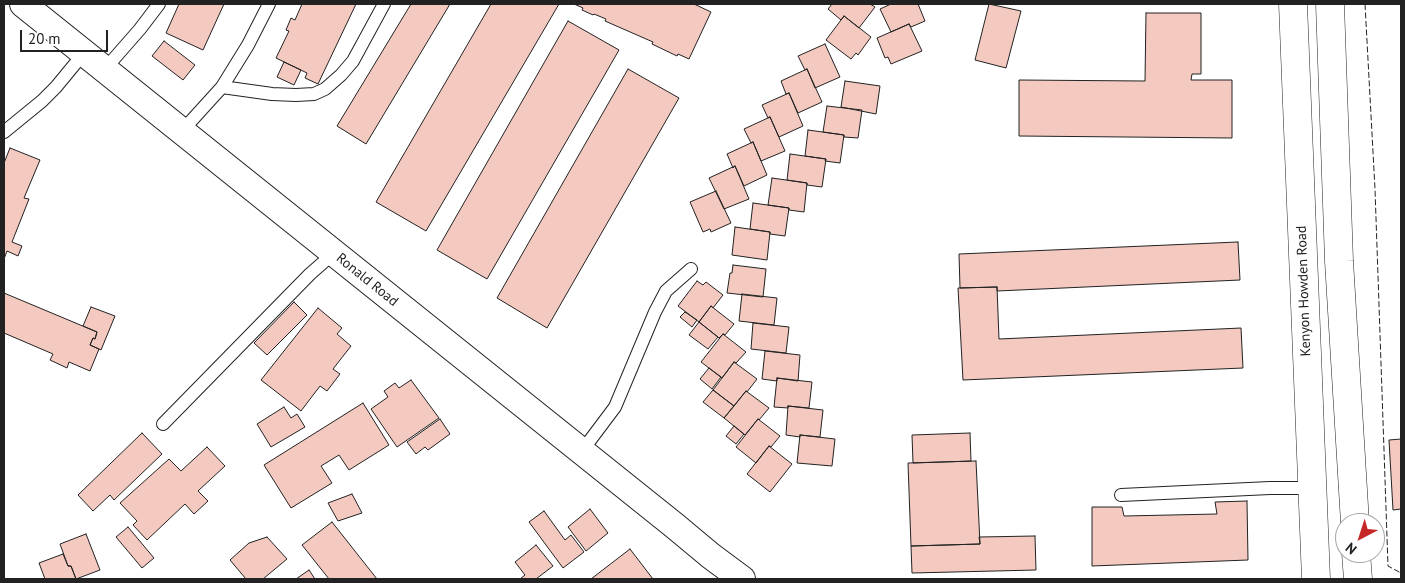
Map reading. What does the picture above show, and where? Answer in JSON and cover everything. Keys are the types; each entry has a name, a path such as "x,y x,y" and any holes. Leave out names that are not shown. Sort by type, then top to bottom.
{"street":[{"name":"Ronald Road","path":"23,4 676,526 716,568 742,579"},
{"name":"Kenyon Howden Road","path":"1292,4 1316,579"},
{"path":"1330,4 1339,261 1354,513"},
{"path":"1295,61 1333,60"},
{"path":"1303,260 1339,261"},
{"path":"1357,563 1358,579"}],"lane":[{"path":"104,69 140,29 159,4"},
{"path":"182,132 222,87 248,45 269,4"},
{"path":"222,87 272,94 296,95 314,94 325,89 353,61 384,4"},
{"path":"4,132 52,92 84,52"},
{"path":"163,424 310,274 334,253"},
{"path":"582,452 615,407 655,312 666,291 691,268"},
{"path":"1121,495 1270,488 1312,488"}],"building":[{"path":"179,4 224,4 203,50 166,33"},
{"path":"302,4 356,4 318,84 305,78 307,73 276,58 289,31 286,30 291,18 295,20"},
{"path":"411,4 450,4 366,144 337,126"},
{"path":"491,4 559,4 426,231 376,202"},
{"path":"574,4 694,4 711,12 689,59 678,54 677,56 652,44 653,42 605,21 606,19 582,10 583,8"},
{"path":"832,4 870,4 875,7 859,28 844,16 841,20 828,9"},
{"path":"891,4 918,4 925,21 911,27 909,24 891,32 880,9"},
{"path":"989,4 1021,11 1006,68 975,60"},
{"path":"1146,13 1201,13 1201,74 1192,74 1191,80 1232,80 1232,138 1019,136 1019,80 1145,81"},
{"path":"844,16 871,37 858,55 856,53 851,59 826,40"},
{"path":"568,21 619,50 487,279 437,250"},
{"path":"909,24 922,51 891,64 888,57 885,58 877,38"},
{"path":"164,41 195,65 183,80 152,56"},
{"path":"825,44 840,77 815,88 807,69 805,70 798,56"},
{"path":"284,62 301,70 294,85 277,77"},
{"path":"628,69 679,98 547,328 497,298"},
{"path":"807,69 822,102 798,113 789,93 786,94 781,81"},
{"path":"845,81 880,86 876,114 841,107"},
{"path":"789,93 803,126 779,137 762,105"},
{"path":"827,106 862,110 858,138 823,132"},
{"path":"770,117 785,151 761,161 753,142 751,143 744,129"},
{"path":"808,130 844,135 840,163 805,156"},
{"path":"753,142 767,175 744,186 727,154"},
{"path":"10,148 40,160 24,198 29,199 12,242 22,246 18,256 7,251 4,259 4,163"},
{"path":"790,154 826,159 822,187 787,180"},
{"path":"735,166 749,199 724,209 709,178"},
{"path":"772,178 807,183 804,212 768,205"},
{"path":"716,191 731,223 711,232 710,229 703,232 690,202"},
{"path":"753,203 789,208 785,236 750,229"},
{"path":"735,227 770,232 767,260 732,255"},
{"path":"1238,242 1240,280 997,291 997,287 960,288 959,254"},
{"path":"733,265 766,269 763,297 727,293"},
{"path":"697,281 703,285 706,282 723,295 713,308 711,306 699,322 678,306"},
{"path":"997,287 999,339 1241,328 1243,368 963,380 958,288"},
{"path":"4,293 97,332 95,339 93,338 90,345 99,349 90,371 69,362 67,368 50,360 53,354 4,333"},
{"path":"742,294 777,298 774,325 739,321"},
{"path":"294,302 307,315 267,355 254,343"},
{"path":"711,306 734,324 725,335 723,334 719,338 699,322"},
{"path":"91,307 115,316 101,350 90,345 93,338 95,339 97,332 83,326"},
{"path":"318,308 342,328 337,334 351,346 333,369 340,374 327,391 320,386 301,411 261,380"},
{"path":"685,312 697,320 692,327 680,317"},
{"path":"699,322 718,337 708,349 689,335"},
{"path":"753,323 789,327 786,353 751,349"},
{"path":"723,334 746,352 736,363 734,362 722,378 701,362"},
{"path":"765,351 800,355 798,381 777,378 777,381 762,379"},
{"path":"734,362 757,379 734,406 713,390"},
{"path":"709,368 721,377 712,389 700,379"},
{"path":"777,378 812,382 809,408 774,407"},
{"path":"411,380 439,418 397,447 371,409 388,397 384,391 395,383 399,388"},
{"path":"713,390 734,406 724,418 703,402"},
{"path":"746,391 769,408 745,435 724,418"},
{"path":"363,403 389,445 349,470 339,455 321,466 332,483 291,508 264,465"},
{"path":"788,406 823,410 820,437 786,435"},
{"path":"284,407 291,418 297,414 305,427 271,447 257,424"},
{"path":"440,419 450,434 428,450 425,447 416,454 407,442"},
{"path":"758,419 780,436 771,447 769,446 756,463 736,447"},
{"path":"734,426 744,434 736,444 726,436"},
{"path":"142,433 162,454 114,500 110,495 93,511 78,495"},
{"path":"970,433 971,461 913,463 912,435"},
{"path":"800,435 835,439 832,466 797,463"},
{"path":"1401,439 1401,509 1393,510 1389,440"},
{"path":"769,446 792,464 770,492 747,474"},
{"path":"207,447 225,466 198,491 208,501 194,514 185,504 147,540 133,525 137,521 120,503 169,459 181,471"},
{"path":"976,461 980,544 911,546 908,463"},
{"path":"352,494 362,513 338,521 328,503"},
{"path":"1247,501 1248,560 1092,566 1092,507 1122,507 1124,516 1217,514 1215,502"},
{"path":"590,509 608,533 586,551 568,527"},
{"path":"544,511 565,540 571,535 584,552 563,568 529,522"},
{"path":"332,522 377,579 329,579 302,545"},
{"path":"128,527 154,558 142,568 116,537"},
{"path":"86,534 100,570 76,579 71,566 68,566 60,544"},
{"path":"1035,536 1036,570 912,573 911,546 980,544 979,537"},
{"path":"267,537 287,559 263,579 246,579 230,560 249,543"},
{"path":"536,545 553,566 536,579 520,579 525,575 515,562"},
{"path":"630,549 653,579 591,579"},
{"path":"63,554 68,566 71,566 76,579 45,579 39,563"},
{"path":"309,570 315,579 296,579"}],"fence":[{"path":"1365,4 1375,189 1388,566 1401,573"}]}
